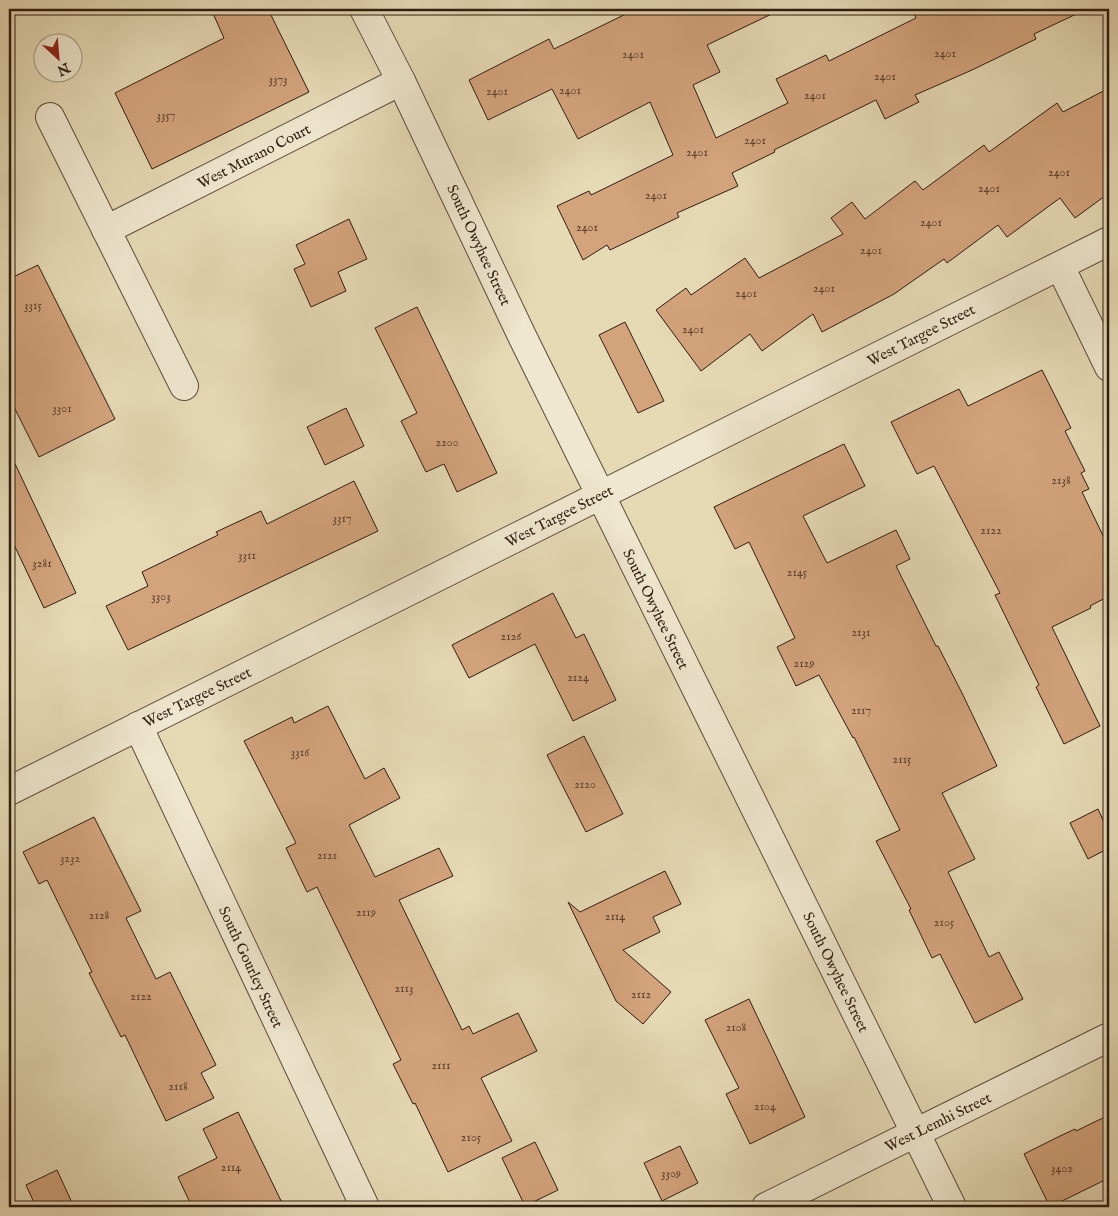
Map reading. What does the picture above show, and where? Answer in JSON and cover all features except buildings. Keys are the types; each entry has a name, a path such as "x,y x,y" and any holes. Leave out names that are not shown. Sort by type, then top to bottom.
{"street":[{"name":"South Owyhee Street","path":"364,9 401,81 600,495 952,1207"},
{"name":"West Murano Court","path":"106,230 401,81"},
{"path":"50,117 184,386"},
{"name":"West Targee Street","path":"9,791 1109,242"},
{"path":"1060,266 1109,367"},
{"name":"South Gourley Street","path":"138,726 365,1207"},
{"name":"West Lemhi Street","path":"766,1207 1109,1037"}]}
